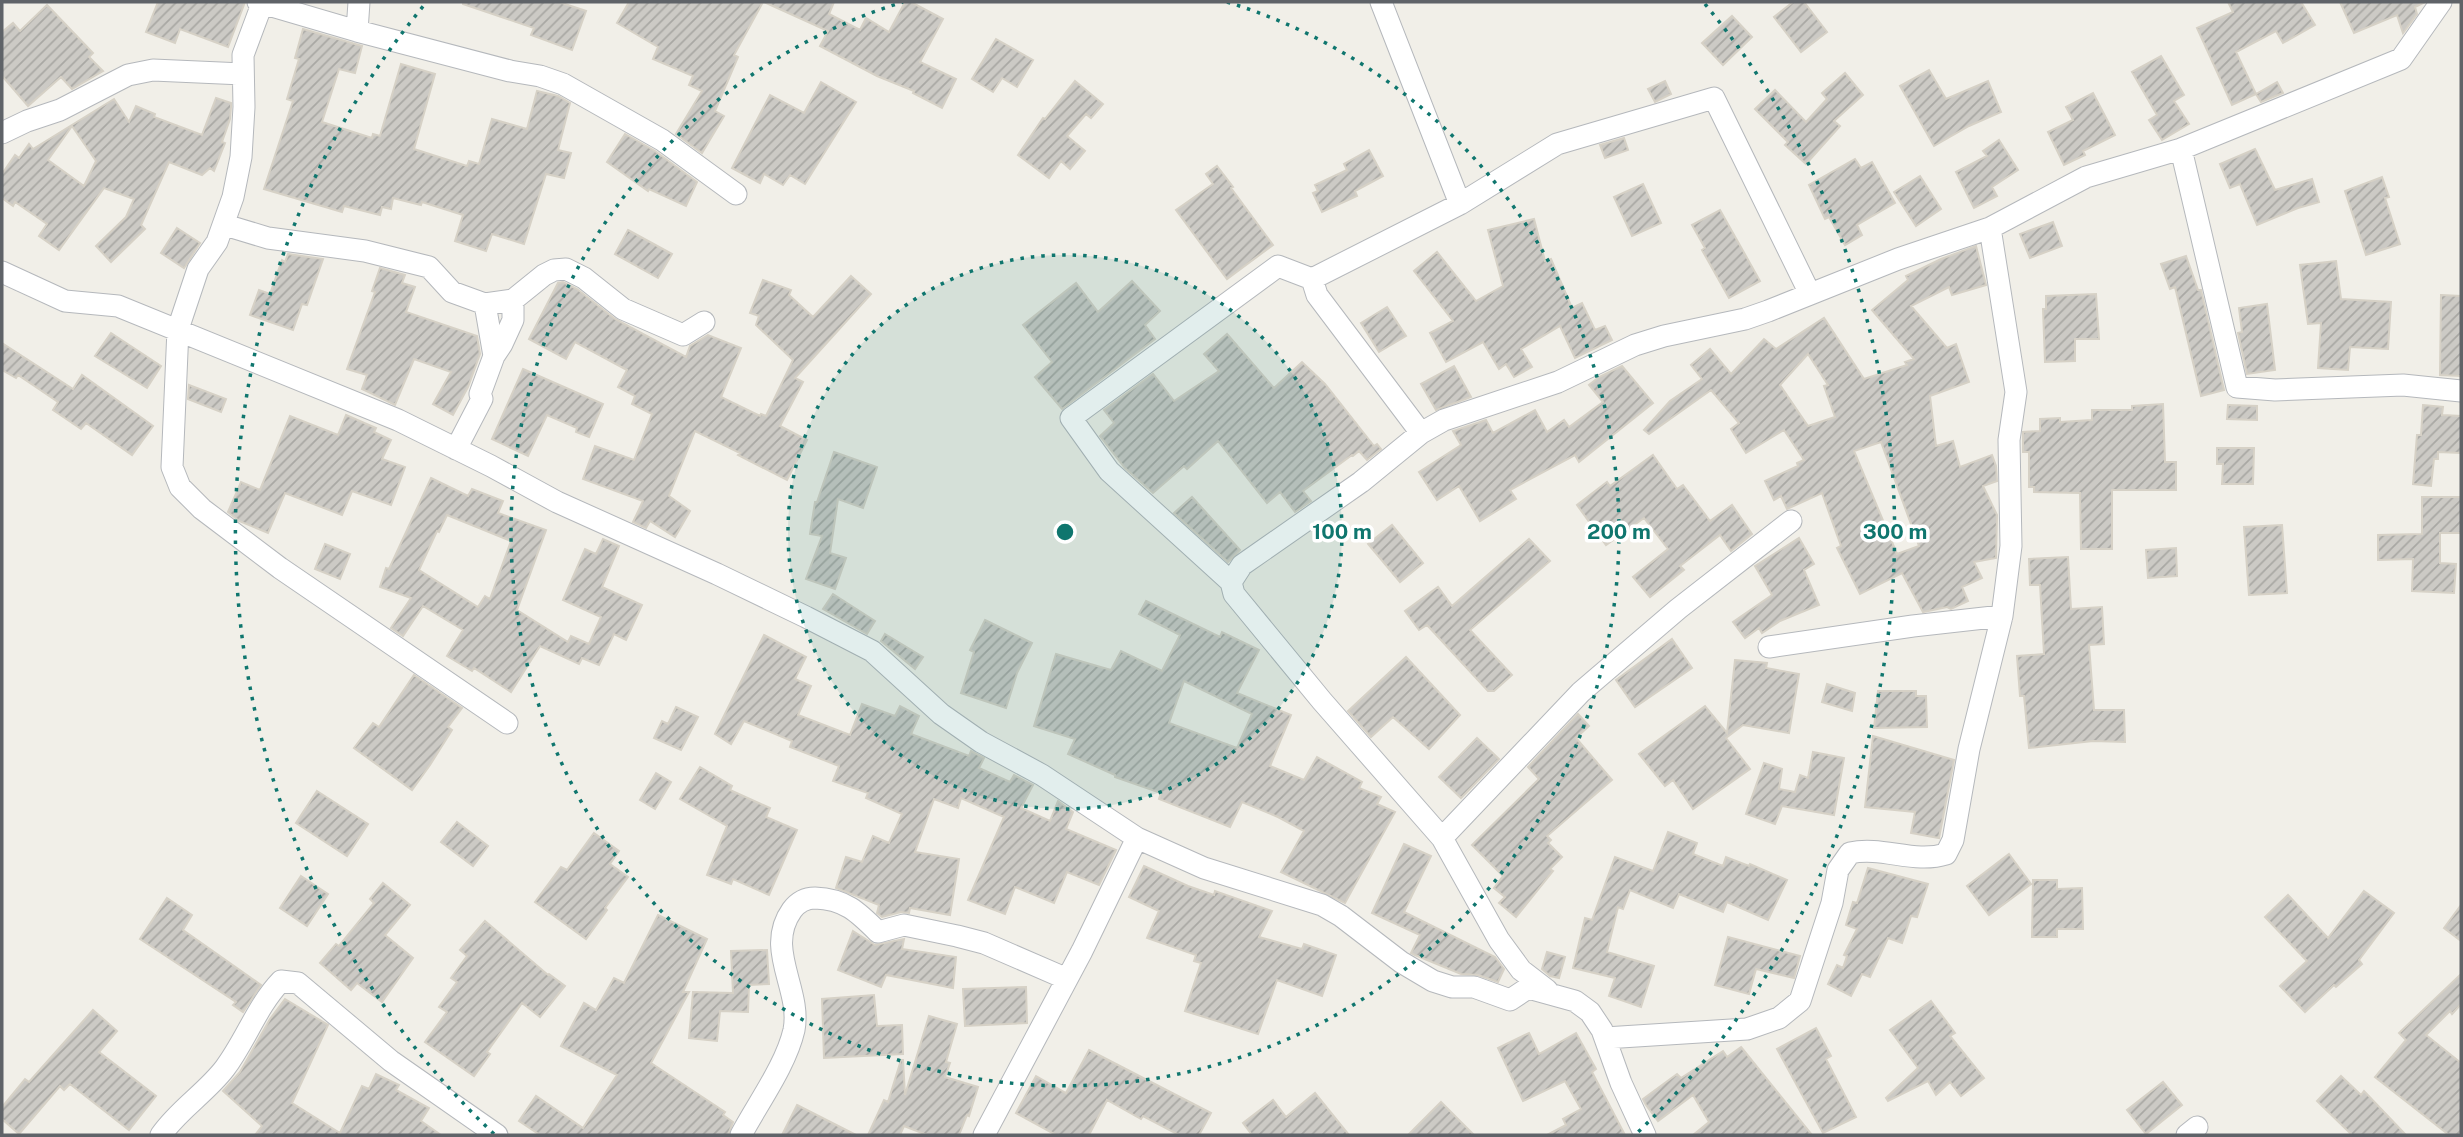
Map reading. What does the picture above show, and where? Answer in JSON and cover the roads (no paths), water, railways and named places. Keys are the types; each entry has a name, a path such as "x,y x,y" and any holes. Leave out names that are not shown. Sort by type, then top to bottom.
{"street":[{"path":"357,31 359,2"},
{"path":"1381,2 1460,204"},
{"path":"1231,582 1242,565 1361,482 1421,433 1444,420 1558,382 1635,345 1745,319 1898,259 1990,228 2086,177 2181,149 2401,59 2441,2"},
{"path":"507,723 281,568 202,509 180,487 172,467 178,329 198,269 225,225 233,197 241,157 243,55 260,3 563,84 662,141 736,194"},
{"path":"2,133 60,110 128,75 153,70 243,74"},
{"path":"1550,993 1521,970 1499,940 1442,838 1322,701 1234,594 1231,582 1109,471 1071,418 1278,266 1312,279 1460,204 1557,144 1714,98 1810,294"},
{"path":"2181,149 2237,387 2275,390 2403,385 2461,391"},
{"path":"225,225 268,238 365,251 429,267 452,292 485,304 513,300 544,275 554,270 566,269 584,278 623,309 683,335 704,322"},
{"path":"1605,1038 1746,1029 1779,1018 1800,1001 1832,903 1838,870 1850,853 1864,850 1931,859 1947,854 1953,840 1969,749 2002,616 2011,546 2009,440 2015,391 1990,228"},
{"path":"2,272 65,301 118,306 398,420 557,502 717,574 856,642 883,660 941,713 981,742 1042,775 1137,838 1203,868 1322,905 1341,916 1401,962 1433,981 1452,987 1474,987 1510,1000 1528,988 1575,1001 1590,1012 1605,1038 1621,1083 1645,1135"},
{"path":"1312,279 1317,295 1421,433"},
{"path":"456,449 482,400 480,394 494,356 513,320 513,300"},
{"path":"485,304 494,356"},
{"path":"1442,838 1581,692 1678,608 1791,521"},
{"path":"1769,647 2002,616"},
{"path":"984,1135 1067,979 1137,838"},
{"path":"1442,838 1452,881"},
{"path":"741,1135 792,1037 794,1013 781,943 783,928 797,903 810,898 828,899 856,909 878,932 904,925 984,943 1067,979"},
{"path":"161,1135 178,1113 225,1068 269,993 281,981 298,983 391,1061 497,1135"}]}
